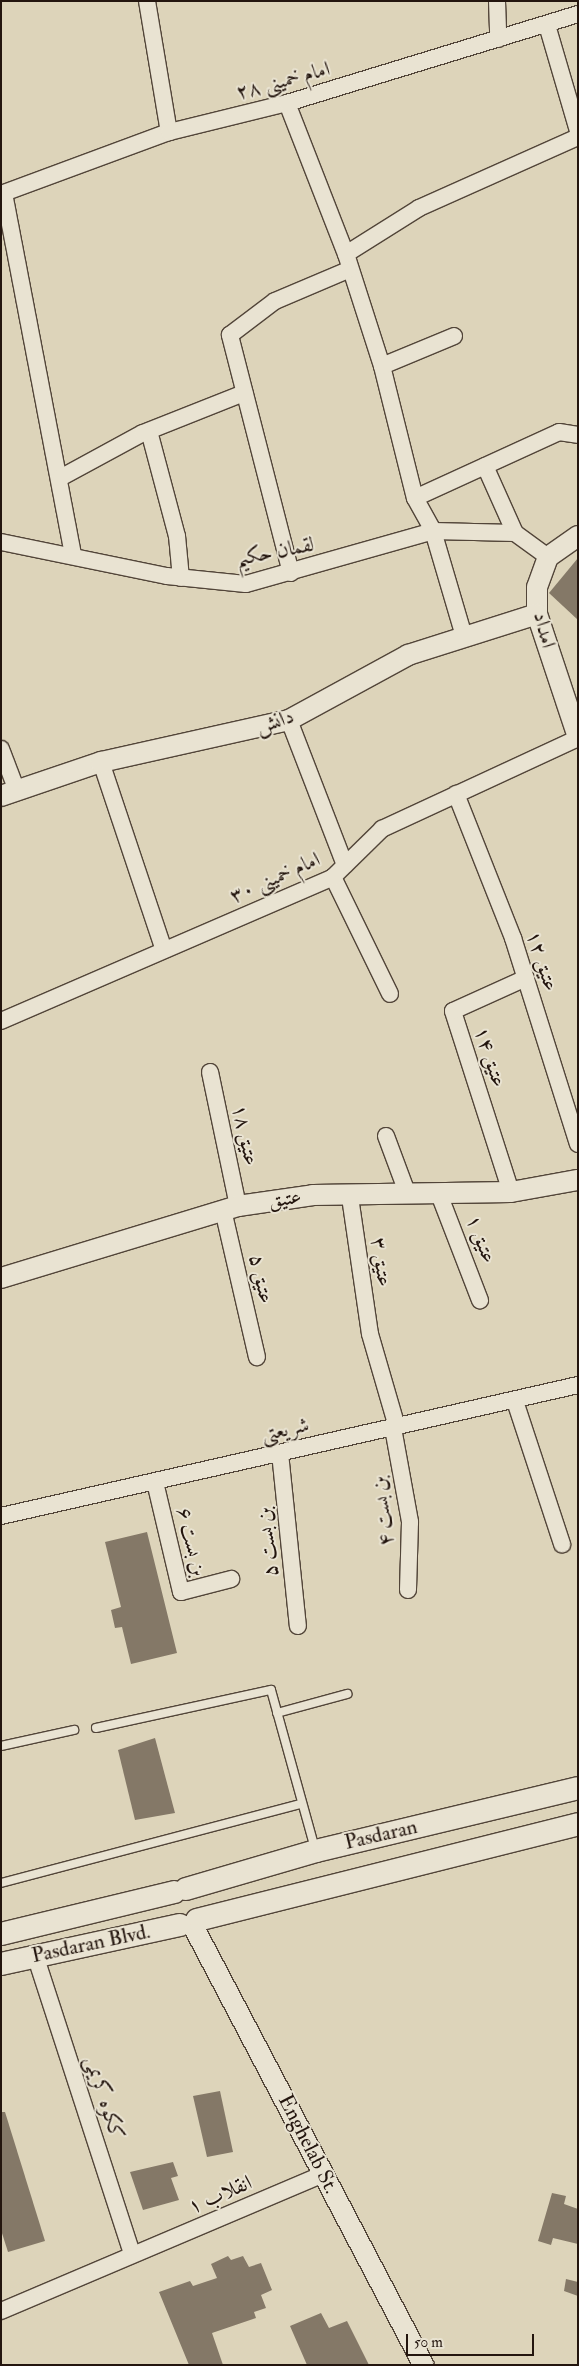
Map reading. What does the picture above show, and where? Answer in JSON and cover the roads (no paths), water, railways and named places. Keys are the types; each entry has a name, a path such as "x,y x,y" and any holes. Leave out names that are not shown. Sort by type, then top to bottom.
{"main road":[{"name":"Pasdaran","path":"180,1890 316,1851 578,1788"},
{"name":"Pasdaran","path":"190,1923 578,1824"},
{"path":"180,1890 197,1894 202,1904 190,1923 170,1918 166,1907 180,1890"},
{"name":"Pasdaran Blvd.","path":"1,1934 180,1890"},
{"name":"Pasdaran Blvd.","path":"1,1964 35,1955 190,1923"}],"street":[{"path":"147,1 169,132"},
{"path":"497,1 498,39"},
{"name":"امام خمینی ۲۸","path":"3,194 169,132 287,103 578,14"},
{"path":"547,25 578,131"},
{"path":"287,103 347,262 382,366 415,498 433,531 464,636"},
{"path":"291,573 230,335 275,301 347,262 419,208 578,137"},
{"path":"3,194 60,478 73,556"},
{"path":"382,366 454,336"},
{"path":"60,478 149,431 244,394"},
{"path":"149,431 177,536 181,578"},
{"path":"415,498 559,432 578,434"},
{"path":"484,466 515,533 548,558 578,536"},
{"name":"لقمان حکیم","path":"1,542 181,578 246,584 291,573 433,531 515,533"},
{"name":"امداد","path":"548,558 537,587 538,614 578,738"},
{"name":"دانش","path":"9,793 101,762 289,720 408,655 538,614"},
{"path":"289,720 345,865"},
{"name":"امام خمینی ۳۰","path":"1,1021 333,877 382,829 578,738"},
{"path":"1,749 9,793"},
{"path":"101,762 164,950"},
{"name":"عتیق ۱۲","path":"456,794 526,978 578,1144"},
{"path":"333,877 390,994"},
{"name":"عتیق ۱۴","path":"511,1192 453,1012 526,978"},
{"name":"عتیق ۱۸","path":"210,1072 230,1208"},
{"path":"386,1136 408,1195"},
{"name":"عتیق","path":"1,1278 230,1208 313,1194 350,1197 511,1192 578,1180"},
{"name":"عتیق ۱","path":"439,1194 480,1300"},
{"name":"عتیق ۳","path":"350,1197 370,1334 395,1428"},
{"name":"عتیق ۵","path":"230,1208 257,1357"},
{"name":"شریعتی","path":"1,1516 515,1401 578,1385"},
{"path":"515,1401 562,1544"},
{"name":"بن بست ۴","path":"395,1428 410,1522 408,1590"},
{"name":"بن بست ۵","path":"280,1453 298,1626"},
{"name":"بن بست ۶","path":"155,1482 181,1592 231,1579"},
{"name":"Enghelab St.","path":"190,1923 424,2365"},
{"name":"ککوه کریمی","path":"35,1955 132,2254"},
{"name":"انقلاب ۱","path":"1,2311 324,2174"}],"lane":[{"path":"96,1728 271,1690 301,1804 316,1851"},
{"path":"277,1713 347,1694"},
{"path":"1,1746 74,1730"},
{"path":"1,1883 301,1804"}]}
